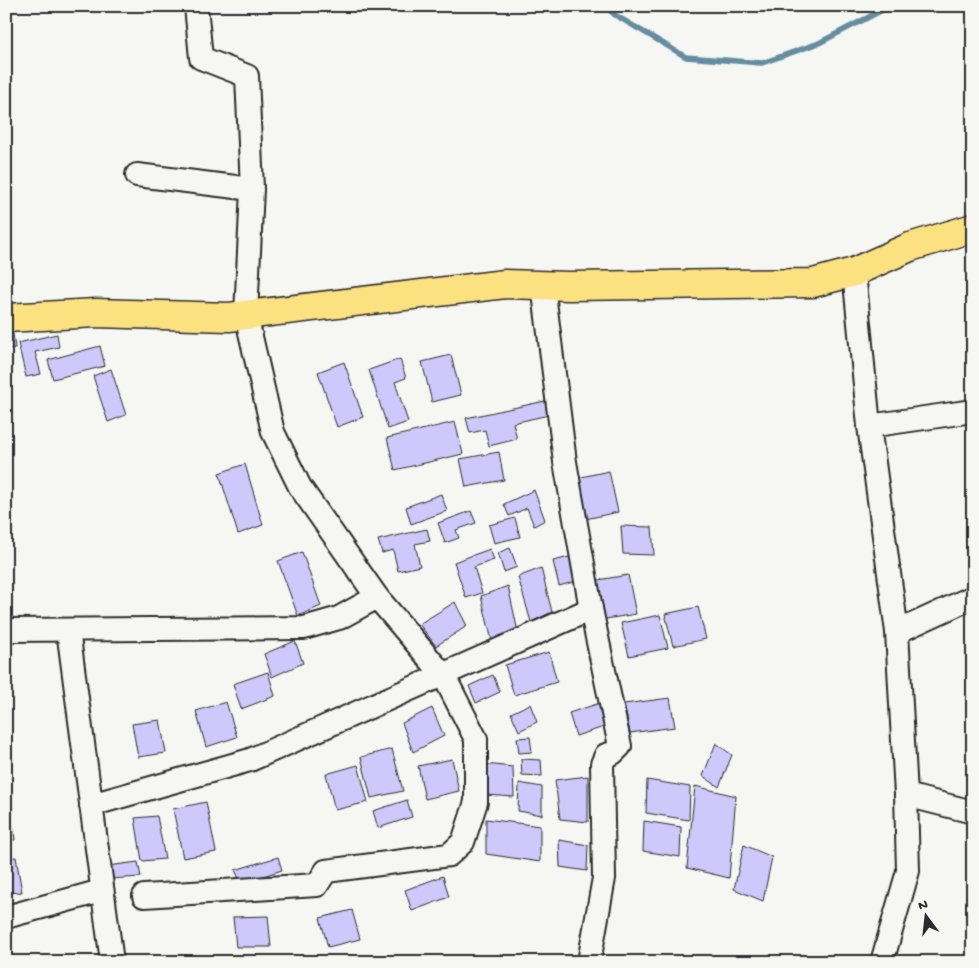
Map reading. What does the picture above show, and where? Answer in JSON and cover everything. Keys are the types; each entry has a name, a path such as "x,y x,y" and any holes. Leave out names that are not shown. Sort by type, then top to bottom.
{"main road":[{"path":"6,318 96,313 229,317 505,284 813,283 854,272 910,247 973,228"}],"street":[{"path":"144,896 317,885 326,872 448,855 463,842 476,802 476,739 444,676 377,597 300,487 272,432 246,315 252,189 247,76 201,58 196,6"},
{"path":"138,175 252,189"},
{"path":"854,272 870,426 897,632 906,795 908,871 882,962"},
{"path":"543,285 565,462 591,609 620,746 613,753 606,756 602,764 604,878 588,962"},
{"path":"870,426 973,411"},
{"path":"6,630 304,628 339,618 377,597"},
{"path":"897,632 973,597"},
{"path":"91,805 250,760 444,676 591,609"},
{"path":"68,630 101,891 112,962"},
{"path":"906,795 973,812"},
{"path":"6,917 101,891"}],"building":[{"path":"13,334 15,348 6,349 6,335"},
{"path":"57,334 59,347 35,352 41,374 26,377 18,343"},
{"path":"100,346 105,366 53,379 48,360"},
{"path":"451,355 461,395 432,402 422,362"},
{"path":"400,359 406,378 395,382 408,422 388,429 369,370"},
{"path":"344,362 363,417 337,427 318,372"},
{"path":"111,369 126,415 108,422 93,376"},
{"path":"550,400 553,414 513,423 517,439 489,446 485,430 470,433 466,418"},
{"path":"455,422 463,454 395,470 387,438"},
{"path":"499,452 504,480 466,487 460,459"},
{"path":"245,464 263,525 238,534 219,473"},
{"path":"609,471 618,512 581,520 572,479"},
{"path":"534,490 545,520 534,526 527,508 509,516 504,504"},
{"path":"441,494 447,511 411,524 406,507"},
{"path":"471,511 476,523 456,530 459,538 445,543 438,523"},
{"path":"515,518 520,537 494,543 489,525"},
{"path":"621,526 652,527 654,555 623,554"},
{"path":"427,529 430,541 415,544 420,566 398,571 393,550 382,553 378,540"},
{"path":"510,548 517,567 504,572 498,553"},
{"path":"490,549 494,560 474,567 482,593 466,598 454,562"},
{"path":"302,552 321,606 298,616 278,561"},
{"path":"578,555 584,579 559,586 553,561"},
{"path":"541,568 552,612 531,622 518,577"},
{"path":"628,575 636,614 600,620 592,581"},
{"path":"508,586 518,632 492,641 481,596"},
{"path":"455,602 467,626 436,646 419,624"},
{"path":"698,607 706,639 673,646 665,614"},
{"path":"660,615 668,648 629,656 621,623"},
{"path":"295,641 303,663 272,677 264,654"},
{"path":"549,652 557,682 514,695 505,665"},
{"path":"268,672 275,696 241,709 233,684"},
{"path":"493,675 500,692 476,703 469,686"},
{"path":"670,698 675,727 630,733 624,704"},
{"path":"226,702 237,737 206,747 196,711"},
{"path":"600,703 607,726 576,736 569,713"},
{"path":"530,704 537,722 519,731 511,713"},
{"path":"432,708 444,736 413,752 402,723"},
{"path":"160,720 166,753 138,757 132,724"},
{"path":"530,737 532,752 519,753 517,738"},
{"path":"716,743 732,755 719,787 703,776"},
{"path":"392,749 403,791 371,798 361,757"},
{"path":"452,759 459,791 425,799 418,766"},
{"path":"521,759 541,760 542,776 522,775"},
{"path":"485,764 513,767 514,797 486,795"},
{"path":"358,765 368,802 335,810 326,774"},
{"path":"588,776 588,822 560,819 555,780"},
{"path":"6,779 10,779 12,810 6,810"},
{"path":"647,780 690,787 689,820 646,813"},
{"path":"519,783 542,787 542,815 518,811"},
{"path":"695,786 736,796 729,878 687,868"},
{"path":"407,800 412,817 378,828 373,811"},
{"path":"206,802 216,852 183,858 173,809"},
{"path":"157,816 165,859 142,861 135,818"},
{"path":"6,818 12,818 15,840 6,840"},
{"path":"486,819 540,826 540,862 486,854"},
{"path":"644,821 681,827 680,857 643,851"},
{"path":"559,840 588,845 587,871 560,867"},
{"path":"744,845 772,857 763,901 734,889"},
{"path":"16,857 22,892 6,893 6,858"},
{"path":"278,857 282,870 241,883 235,870"},
{"path":"138,862 141,877 109,879 107,866"},
{"path":"443,876 449,897 412,911 405,890"},
{"path":"352,910 360,939 328,947 320,918"},
{"path":"268,916 271,947 236,947 233,917"}],"waterway":[{"path":"605,6 615,15 686,57 762,63 819,43 890,6"}]}
